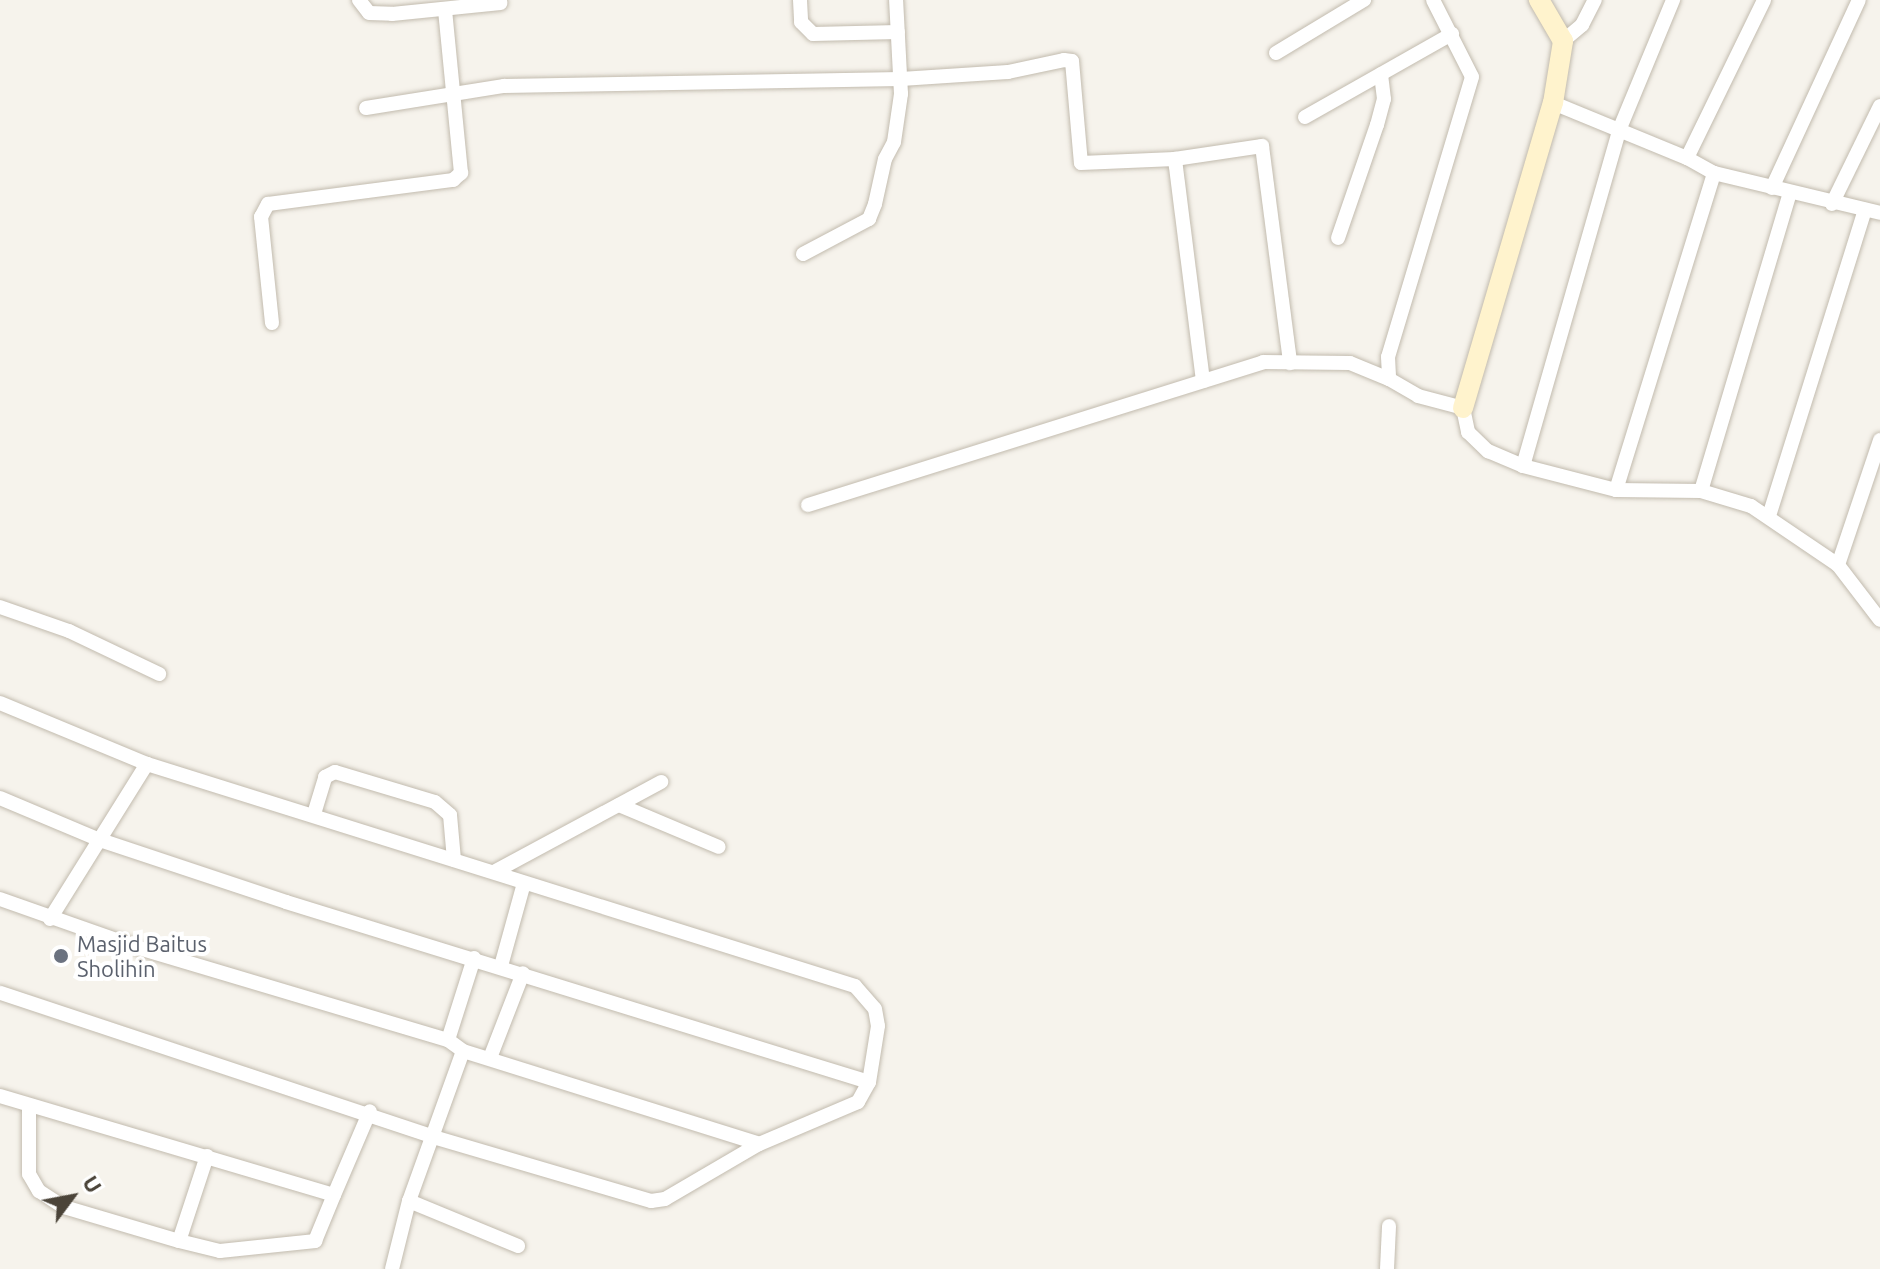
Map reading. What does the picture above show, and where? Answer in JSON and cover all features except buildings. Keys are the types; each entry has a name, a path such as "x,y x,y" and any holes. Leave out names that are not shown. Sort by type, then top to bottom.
{"street":[{"path":"359,0 369,13 392,7 445,10 500,3"},
{"path":"800,0 801,22 813,34 898,32"},
{"path":"803,254 869,219 885,159 894,142 901,94 896,0"},
{"path":"1276,53 1344,5 1364,0"},
{"path":"1389,379 1388,357 1472,77 1433,0"},
{"path":"1539,0 1563,41 1553,103 1463,408 1468,432 1488,451 1523,466 1616,490 1701,491 1769,516 1838,565 1880,620"},
{"path":"1563,41 1582,25 1595,0"},
{"path":"1523,466 1620,128 1673,0"},
{"path":"1687,158 1764,0"},
{"path":"1772,188 1859,0"},
{"path":"272,323 261,217 268,204 453,180 461,173 450,94 445,10"},
{"path":"1305,117 1452,34"},
{"path":"366,108 504,86 901,79 1008,72 1072,61 1081,163 1175,159 1262,146 1290,363"},
{"path":"1338,238 1384,99 1381,74"},
{"path":"1553,103 1620,128 1714,173 1872,212 1769,516"},
{"path":"1832,204 1880,106"},
{"path":"1175,159 1203,381"},
{"path":"1616,490 1714,173"},
{"path":"1701,491 1790,193"},
{"path":"808,505 1263,362 1350,363 1389,379 1418,396 1463,408"},
{"path":"1838,565 1880,440"},
{"path":"0,607 69,631 159,674"},
{"path":"0,703 147,764 855,986 875,1009 878,1026 869,1082 858,1102 759,1144 665,1199 651,1201 434,1137 370,1111 87,1025 0,993"},
{"path":"50,919 147,764"},
{"path":"314,814 325,777 335,772 435,802 450,815 454,860"},
{"path":"494,872 661,782"},
{"path":"0,798 100,840 869,1082"},
{"path":"619,805 719,847"},
{"path":"501,966 524,883"},
{"path":"0,899 50,919 448,1040 463,1051 759,1144"},
{"path":"448,1040 474,958"},
{"path":"490,1058 523,973"},
{"path":"392,1269 409,1201 463,1051"},
{"path":"0,1096 334,1195"},
{"path":"29,1105 29,1174 39,1191 64,1207 220,1251 315,1241 370,1111"},
{"path":"179,1241 207,1156"},
{"path":"409,1201 518,1246"},
{"path":"1387,1269 1389,1226"}],"place":[{"name":"Masjid Baitus Sholihin","path":"61,956"}]}
